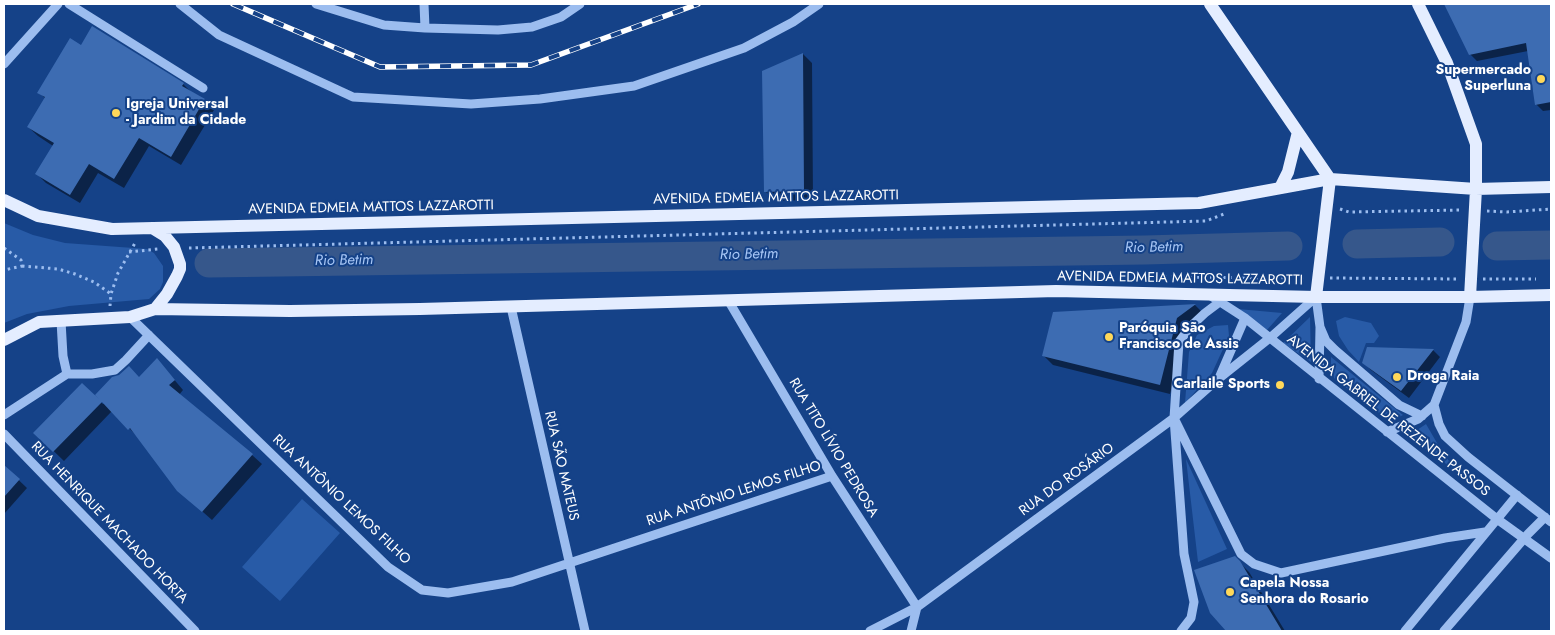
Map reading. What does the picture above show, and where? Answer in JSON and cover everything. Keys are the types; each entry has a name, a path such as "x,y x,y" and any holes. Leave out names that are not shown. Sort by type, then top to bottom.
{"main road":[{"path":"1210,4 1330,179 1316,297"},
{"path":"1418,4 1447,63 1476,144 1476,189 1470,297"},
{"path":"1280,188 1288,172 1298,132"},
{"name":"AVENIDA EDMEIA MATTOS LAZZAROTTI","path":"4,200 38,216 112,229 1199,203 1330,179 1476,189 1551,187"},
{"path":"149,228 165,236 174,247 180,264 180,269 167,294 155,309"},
{"name":"AVENIDA EDMEIA MATTOS LAZZAROTTI","path":"4,340 39,322 130,318 155,309 290,311 511,307 1056,291 1316,297 1551,295"}],"street":[{"path":"4,64 58,4"},
{"path":"69,4 203,88"},
{"path":"180,4 219,35 353,97 471,104 540,99 634,86 744,48 793,22 818,4"},
{"path":"316,4 384,25 498,30 532,26 560,17 580,4"},
{"path":"424,4 425,28"},
{"name":"AVENIDA GABRIEL DE REZENDE PASSOS","path":"1209,294 1245,318 1497,519 1551,558"},
{"path":"1316,297 1320,327 1319,378"},
{"name":"RUA DO ROSÁRIO","path":"870,631 917,607 1174,418 1316,297"},
{"path":"1387,432 1422,416 1434,405 1466,322 1470,297"},
{"name":"RUA TITO LÍVIO PEDROSA","path":"728,300 832,476 917,607"},
{"path":"1181,631 1191,618 1194,602 1184,554 1174,418 1179,342 1190,327 1221,301"},
{"name":"RUA SÃO MATEUS","path":"511,307 585,631"},
{"name":"RUA ANTÔNIO LEMOS FILHO","path":"130,318 388,567 422,590 448,592 512,582 832,476"},
{"path":"1218,380 1245,318"},
{"path":"61,321 63,356 67,374"},
{"name":"AVENIDA GABRIEL DE REZENDE PASSOS","path":"1320,327 1326,341 1399,405 1422,416"},
{"path":"4,416 67,374 92,374 115,370 149,335"},
{"name":"AVENIDA GABRIEL DE REZENDE PASSOS","path":"1434,405 1439,424 1445,436 1468,457 1548,520"},
{"path":"1174,418 1241,554 1254,564 1281,573 1445,538 1485,532"},
{"name":"RUA HENRIQUE MACHADO HORTA","path":"4,434 195,631"},
{"path":"1405,631 1517,495"},
{"path":"1444,631 1524,538 1548,520"},
{"path":"911,631 917,607"}],"path":[{"path":"1326,206 1349,212 1475,210 1507,212 1551,209"},
{"path":"129,252 174,247 194,249 1206,221 1224,214"},
{"path":"110,319 111,294 118,273 129,252 149,228"},
{"path":"4,248 21,260 22,266"},
{"path":"4,270 22,266 58,269 94,282 111,294"}],"shaded area":[{"path":"4,223 33,235 65,243 147,249 154,253 163,266 163,282 160,289 149,299 69,306 27,314 4,323"},
{"path":"1238,309 1282,313 1267,330"},
{"path":"1310,317 1311,362 1283,343"},
{"path":"1345,317 1371,323 1379,336 1374,343 1366,343 1359,362 1339,336 1336,321"},
{"path":"1228,325 1229,336 1212,373 1185,403 1189,352 1197,335 1214,326"},
{"path":"1331,357 1403,415 1387,417 1376,411 1334,378"},
{"path":"1426,424 1444,455 1460,474 1408,436"},
{"path":"1186,459 1227,549 1198,562"},
{"path":"302,499 340,533 280,601 242,567"}],"building":[{"name":"Supermercado Superluna","path":"1444,4 1551,4 1551,102 1535,105 1526,43 1469,55"},
{"name":"Igreja Universal - Jardim da Cidade","path":"92,26 184,83 182,86 205,99 171,157 139,138 114,179 89,164 70,195 35,174 54,143 27,127 45,97 37,93 70,38 81,45"},
{"path":"803,53 804,191 764,192 762,71"},
{"name":"Paróquia São Francisco de Assis","path":"1196,304 1177,318 1160,385 1042,356 1053,312"},
{"name":"Droga Raia","path":"1367,347 1434,349 1401,391 1362,363"},
{"path":"157,358 175,380 169,385 253,454 202,512 177,491 130,428 128,430 102,402 53,452 33,433 82,383 99,399 95,395 112,377 119,375 129,366 139,377"},
{"path":"4,465 20,479 4,497"},
{"name":"Capela Nossa Senhora do Rosario","path":"1235,556 1240,561 1282,631 1226,631 1210,613 1194,570"}],"waterway":[{"name":"Rio Betim","path":"1357,244 1440,242"},
{"name":"Rio Betim","path":"1497,246 1551,245"},
{"name":"Rio Betim","path":"209,263 1145,250 1288,246"}],"railway":[{"path":"233,4 380,67 531,65 698,4"}],"place":[{"name":"Supermercado Superluna","path":"1541,79"},
{"name":"Igreja Universal - Jardim da Cidade","path":"116,113"},
{"name":"Paróquia São Francisco de Assis","path":"1109,337"},
{"name":"Droga Raia","path":"1397,377"},
{"name":"Carlaile Sports","path":"1280,385"},
{"name":"Capela Nossa Senhora do Rosario","path":"1230,592"}]}
